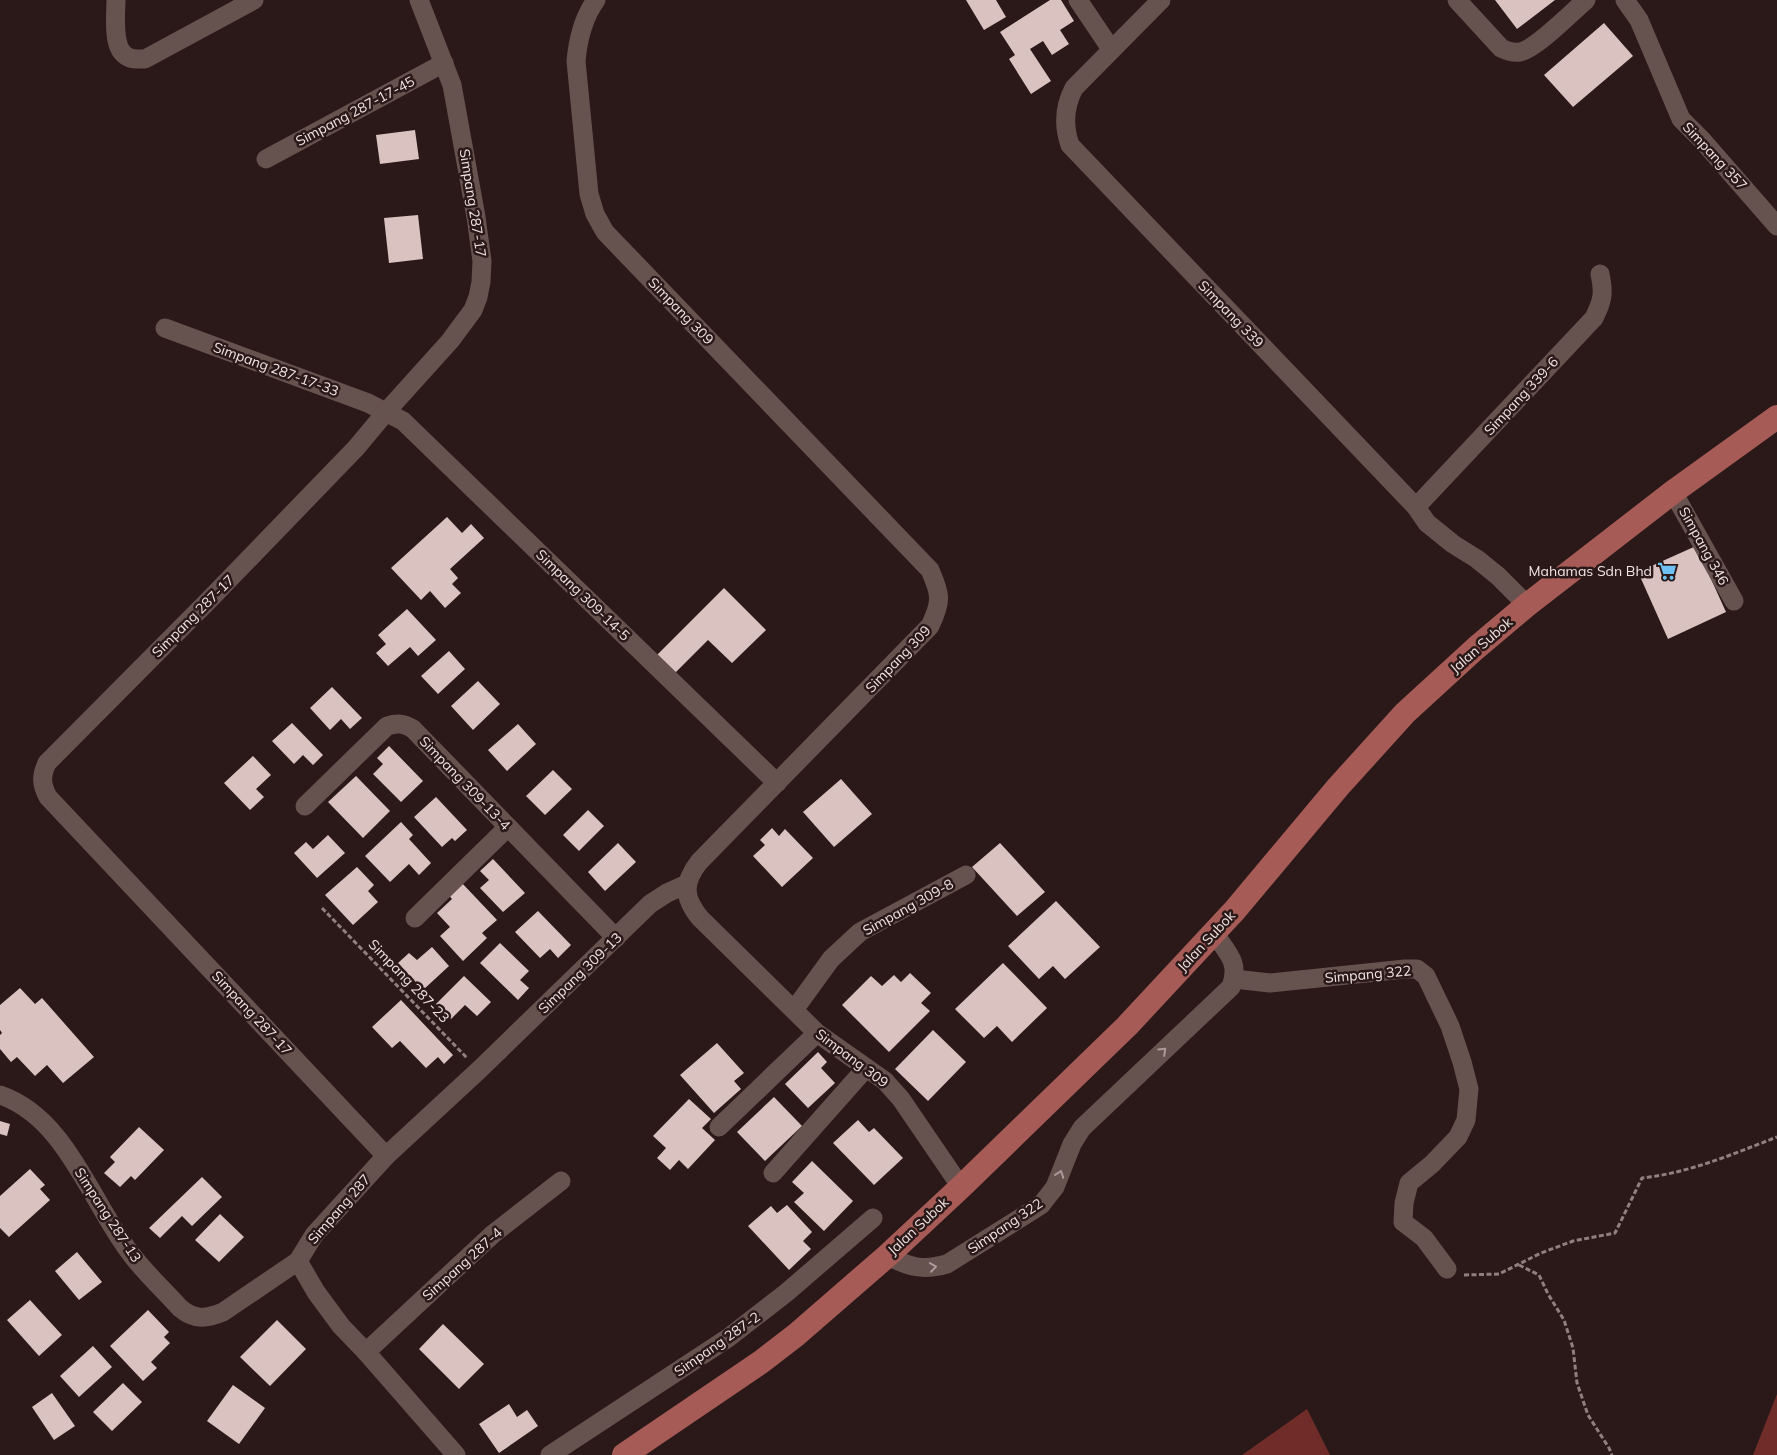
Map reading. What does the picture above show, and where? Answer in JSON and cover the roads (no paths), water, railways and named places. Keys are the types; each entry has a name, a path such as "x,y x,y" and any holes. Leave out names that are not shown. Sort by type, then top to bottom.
{"main road":[{"name":"Jalan Subok","path":"624,1455 761,1362 796,1335 961,1187 1127,1026 1214,933 1338,787 1405,713 1476,648 1527,605 1673,492 1777,417"}],"street":[{"path":"116,0 117,40 120,50 125,56 134,59 145,59 254,0"},
{"name":"Simpang 287-17","path":"386,1156 48,797 42,780 47,763 202,608 356,448 450,341 473,310 481,282 482,261 476,217 452,85 419,0"},
{"name":"Simpang 309","path":"596,0 583,25 578,41 576,61 589,194 595,214 604,232 930,570 939,589 939,608 930,626 699,862 691,873 687,884 687,897 692,908 700,918 817,1033 885,1081 901,1099 961,1187"},
{"path":"1078,0 1112,49"},
{"name":"Simpang 339","path":"1161,0 1074,88 1068,99 1066,112 1065,131 1070,145 1416,507 1428,523 1453,544 1477,559 1498,576 1527,605"},
{"path":"1457,0 1501,48 1510,52 1522,51 1534,44 1586,0"},
{"name":"Simpang 357","path":"1625,0 1639,20 1681,119 1702,140 1777,226"},
{"name":"Simpang 287-17-45","path":"266,159 444,63"},
{"name":"Simpang 339-6","path":"1416,507 1594,318 1602,302 1603,287 1600,274"},
{"name":"Simpang 287-17-33","path":"165,328 368,403 386,412"},
{"name":"Simpang 309-14-5","path":"386,412 403,421 776,783"},
{"name":"Simpang 346","path":"1673,492 1734,601"},
{"name":"Simpang 309-13-4","path":"305,806 386,726 400,724 413,729 616,938"},
{"path":"415,918 508,827"},
{"name":"Simpang 309-8","path":"794,1010 831,959 860,932 966,875"},
{"name":"Simpang 309-13","path":"479,1070 650,904 667,893 687,884"},
{"path":"1214,933 1234,963 1234,979"},
{"name":"Simpang 322","path":"886,1256 906,1265 921,1268 934,1268 948,1264 1042,1205 1055,1187 1072,1144 1082,1128 1231,987 1234,979 1270,983 1417,969 1426,976 1450,1026 1462,1062 1468,1089 1466,1120 1458,1138 1432,1164 1409,1183 1404,1203 1403,1222 1424,1238 1447,1269"},
{"path":"719,1127 817,1033"},
{"path":"773,1173 866,1068"},
{"name":"Simpang 287","path":"298,1261 314,1235 386,1156 479,1070"},
{"name":"Simpang 287-13","path":"0,1095 22,1104 49,1129 67,1151 131,1254 188,1314 204,1318 223,1312 298,1261"},
{"name":"Simpang 287-4","path":"366,1352 493,1234 562,1181"},
{"name":"Simpang 287-2","path":"550,1455 728,1338 786,1293 872,1218"},
{"path":"298,1261 316,1292 341,1326 456,1455"}],"place":[{"name":"Mahamas Sdn Bhd","path":"1667,571"}]}
